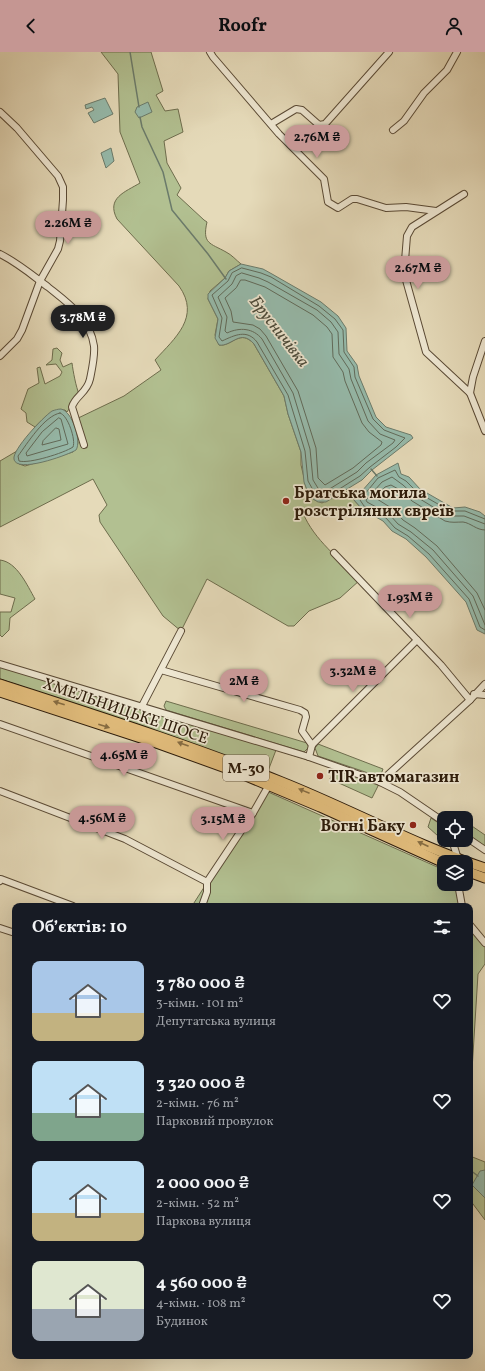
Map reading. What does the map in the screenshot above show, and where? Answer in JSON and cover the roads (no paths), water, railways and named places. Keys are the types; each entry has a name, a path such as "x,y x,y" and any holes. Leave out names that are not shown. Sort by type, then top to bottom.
{"highway":[{"name":"ХМЕЛЬНИЦЬКЕ ШОСЕ","path":"0,684 161,736 236,764 324,799 445,855"},
{"name":"ХМЕЛЬНИЦЬКЕ ШОСЕ","path":"0,692 159,744 269,785 437,861"},
{"name":"ХМЕЛЬНИЦЬКЕ ШОСЕ","path":"473,865 485,868"},
{"path":"473,874 485,878"}],"street":[{"path":"210,52 271,124 324,179 328,202 332,205 338,208 352,199 357,199 386,208 406,207 436,211"},
{"path":"271,124 296,108 302,110 319,125 325,124 332,118 389,52"},
{"path":"393,130 404,121 424,93 447,70 457,52"},
{"path":"0,112 17,128 58,176 62,187 63,200 59,245 40,281 22,330 17,338 0,356"},
{"path":"464,194 412,227 407,236 404,273 426,352 470,393 485,431"},
{"path":"0,254 21,266 40,281 78,313 86,324 92,339 94,352 88,385 86,390 72,407 84,445"},
{"path":"470,393 473,377 484,345"},
{"path":"334,553 472,697"},
{"path":"142,706 181,631"},
{"path":"309,757 312,745 417,640"},
{"path":"0,664 309,757 380,782 400,792 437,817"},
{"path":"161,670 300,710 306,717 302,731 312,745"},
{"path":"380,782 485,684"},
{"path":"472,697 485,695"},
{"path":"0,724 253,813"},
{"path":"203,903 207,892 207,882 253,813 269,785"},
{"path":"0,791 125,839 207,882"},
{"path":"473,842 485,850"},
{"path":"0,882 1,879 64,903"},
{"path":"459,891 461,903"},
{"path":"0,928 12,932"},
{"path":"473,929 485,943"}],"water":[{"path":"105,98 113,114 94,123 88,113 94,110 92,107 86,109 85,105"},
{"path":"148,102 152,112 139,118 135,112 137,107"},
{"path":"111,148 114,161 106,168 101,153"},
{"path":"241,264 263,269 321,302 338,316 346,328 347,351 357,365 359,376 376,417 386,427 411,435 413,438 372,470 362,480 326,502 318,502 313,499 307,490 304,482 301,452 288,414 284,396 254,344 249,340 240,338 224,345 219,345 215,338 218,319 208,299 208,294 225,278 229,271"},
{"path":"61,409 69,415 75,427 78,440 76,450 43,462 23,465 17,463 14,459 15,455 23,441 52,411"},
{"path":"398,463 401,474 409,477 420,489 453,508 465,507 480,512 485,516 485,634 477,630 466,602 426,557 406,539 392,531 383,521 362,509 354,500 376,475"},
{"path":"485,1170 485,1198 473,1186 480,1171"}],"waterway":[{"name":"Брусничівка","path":"130,52 139,107"},
{"name":"Брусничівка","path":"140,117 142,127 163,172 172,210 208,254 226,279"},
{"name":"Брусничівка","path":"371,469 377,476"},
{"path":"473,1172 478,1176"}],"place":[{"name":"Братська могила розстріляних євреїв","path":"286,501"},
{"name":"TIR автомагазин","path":"320,776"},
{"name":"Вогні Баку","path":"413,825"}]}
